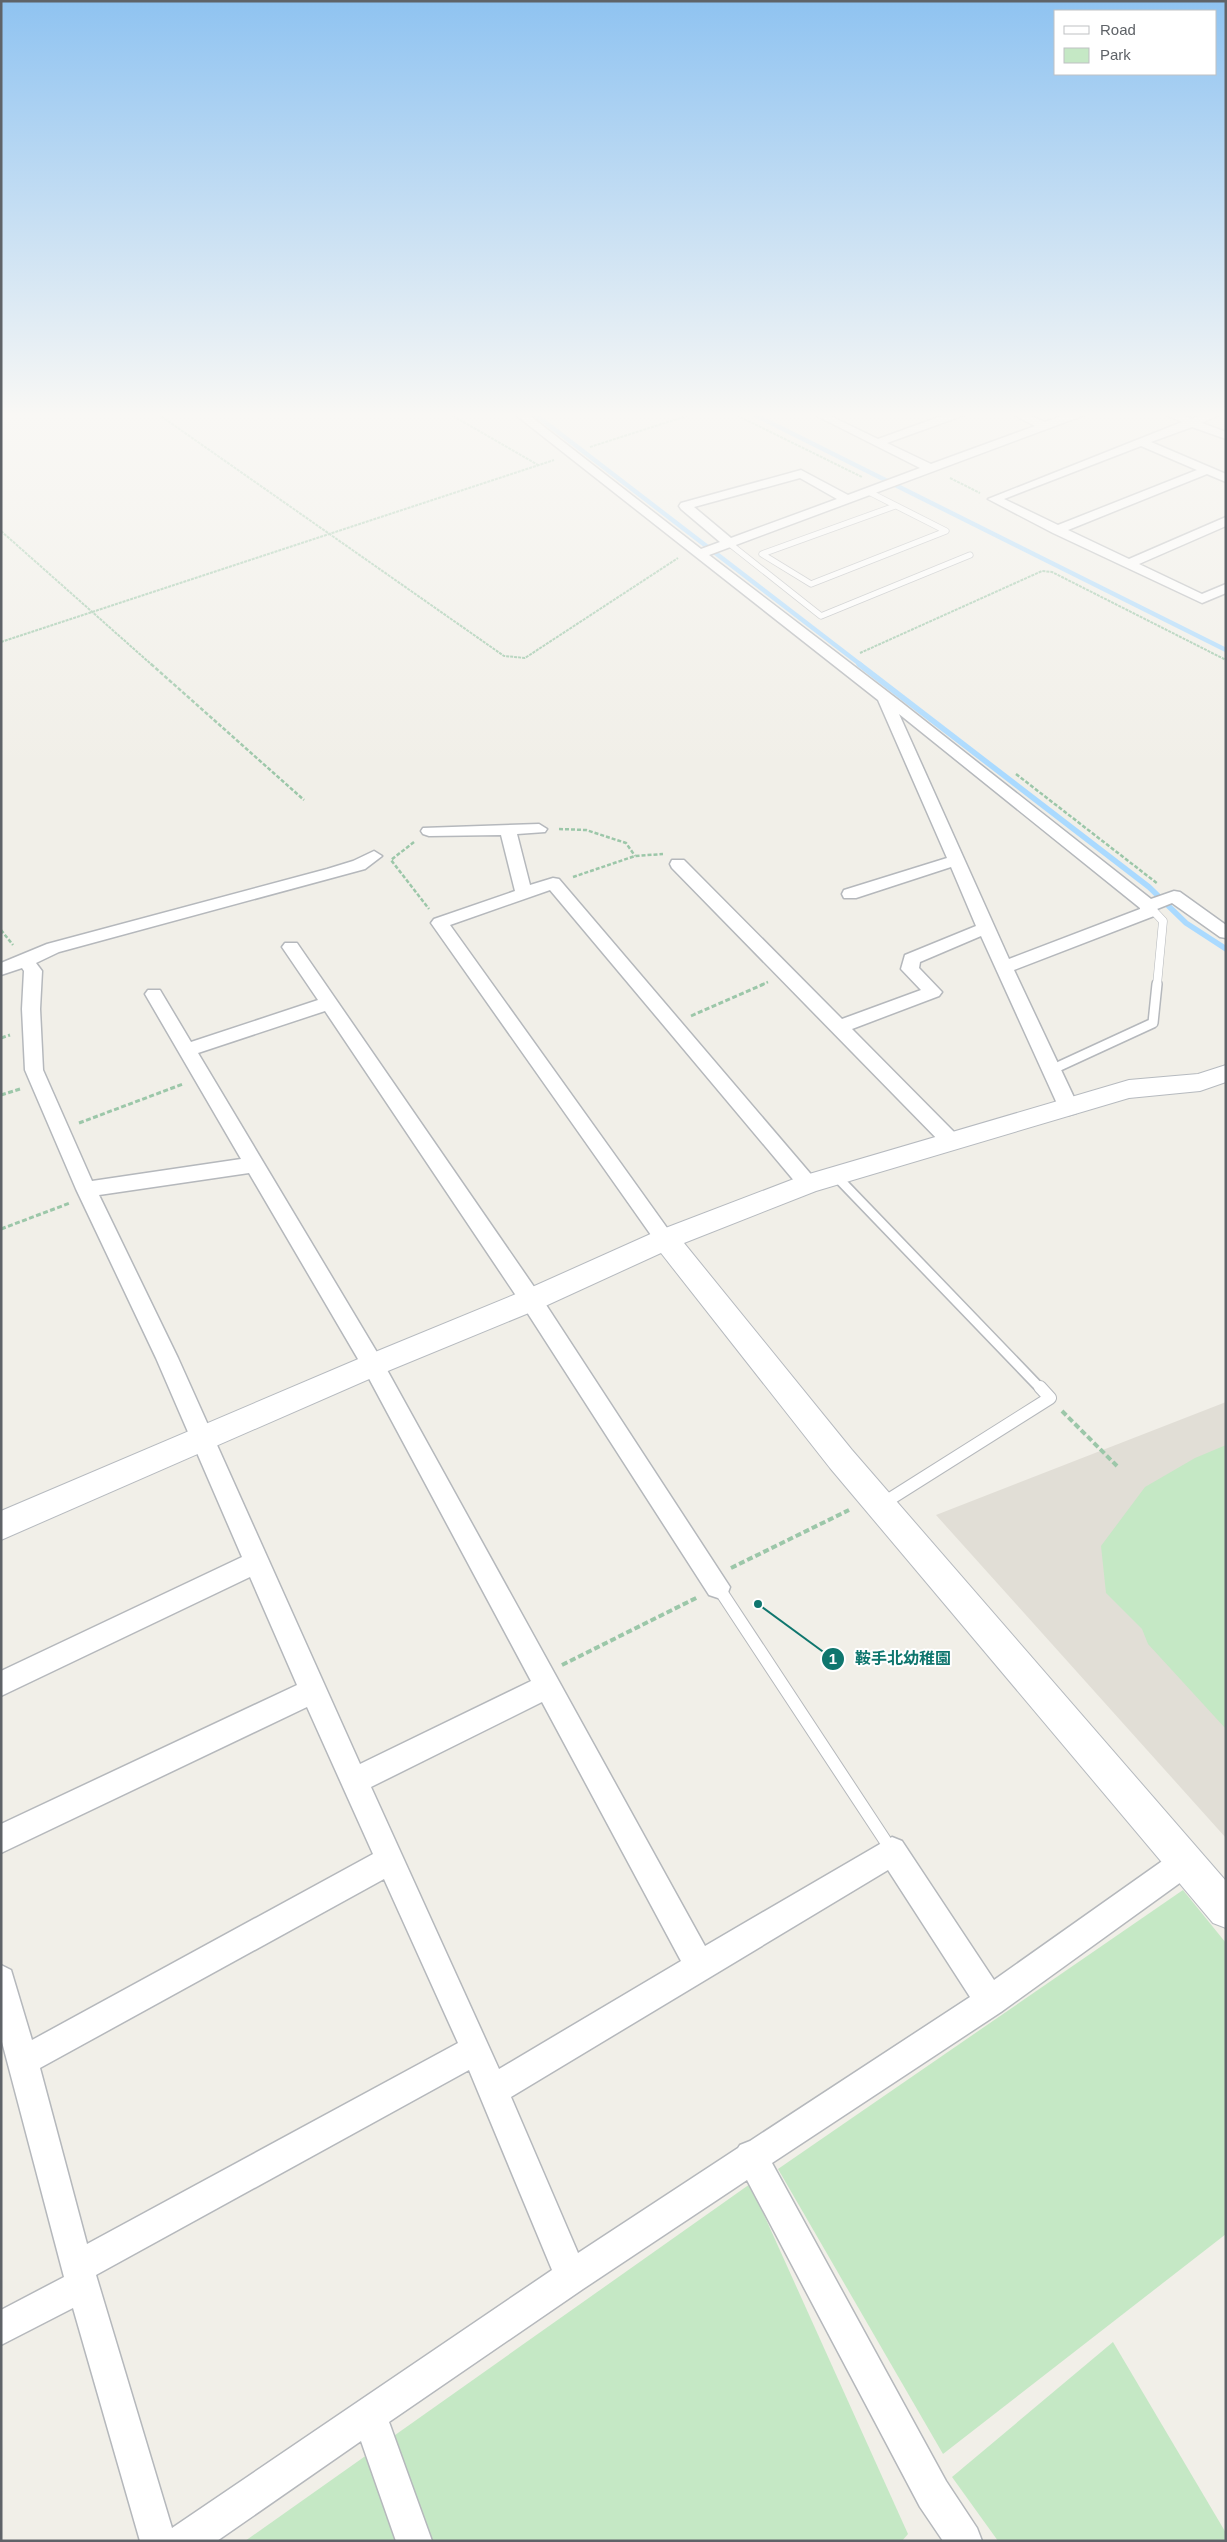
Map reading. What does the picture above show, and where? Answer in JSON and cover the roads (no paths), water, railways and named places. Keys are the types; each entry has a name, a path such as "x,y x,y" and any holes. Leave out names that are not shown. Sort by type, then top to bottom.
{"street":[{"path":"669,531 884,698 896,705 1149,906"},
{"path":"714,531 730,544"},
{"path":"696,552 730,544 766,531"},
{"path":"1058,531 1202,599 1226,588"},
{"path":"1128,564 1206,531"},
{"path":"884,698 1004,968 1069,1108"},
{"path":"429,831 539,829"},
{"path":"508,831 524,894"},
{"path":"1,969 29,966 73,955 88,939 359,865 374,856"},
{"path":"850,894 957,860"},
{"path":"678,864 952,1142"},
{"path":"808,1184 553,883 440,924 665,1239 877,1501 1226,1910"},
{"path":"1149,906 1174,896 1226,933"},
{"path":"1004,968 1148,912 1149,906"},
{"path":"839,1027 933,992 910,969 911,960 986,928"},
{"path":"291,947 531,1300 715,1582"},
{"path":"29,966 34,1070 87,1192 167,1358 313,1691 494,2090 571,2277"},
{"path":"154,994 373,1365 700,1966"},
{"path":"186,1050 329,1003"},
{"path":"3,1520 203,1439 373,1365 531,1300 665,1239 808,1184 1129,1089 1200,1082 1226,1073"},
{"path":"87,1192 254,1165"},
{"path":"1,1684 256,1562"},
{"path":"354,1781 545,1680"},
{"path":"1,1839 313,1691"},
{"path":"494,2090 892,1852 990,2001"},
{"path":"23,2061 390,1860"},
{"path":"185,2541 369,2414 751,2156 990,2001 1185,1862"},
{"path":"1,1980 8,2031 23,2061 80,2276 158,2541"},
{"path":"1,2328 80,2276 476,2050"},
{"path":"751,2156 933,2494 964,2541"},
{"path":"369,2414 414,2541"}],"lane":[{"path":"827,531 762,554 811,584 945,531"},
{"path":"730,544 821,616 970,555"},
{"path":"1051,1070 1153,1023 1163,921 1149,906"},
{"path":"836,1176 1050,1398 877,1501"},
{"path":"715,1582 892,1852"}],"waterway":[{"path":"686,531 861,665"},
{"path":"987,531 1226,650"},
{"path":"859,664 1149,887 1186,923 1226,949"}],"place":[{"name":"鞍手北幼稚園","path":"758,1604"}]}
